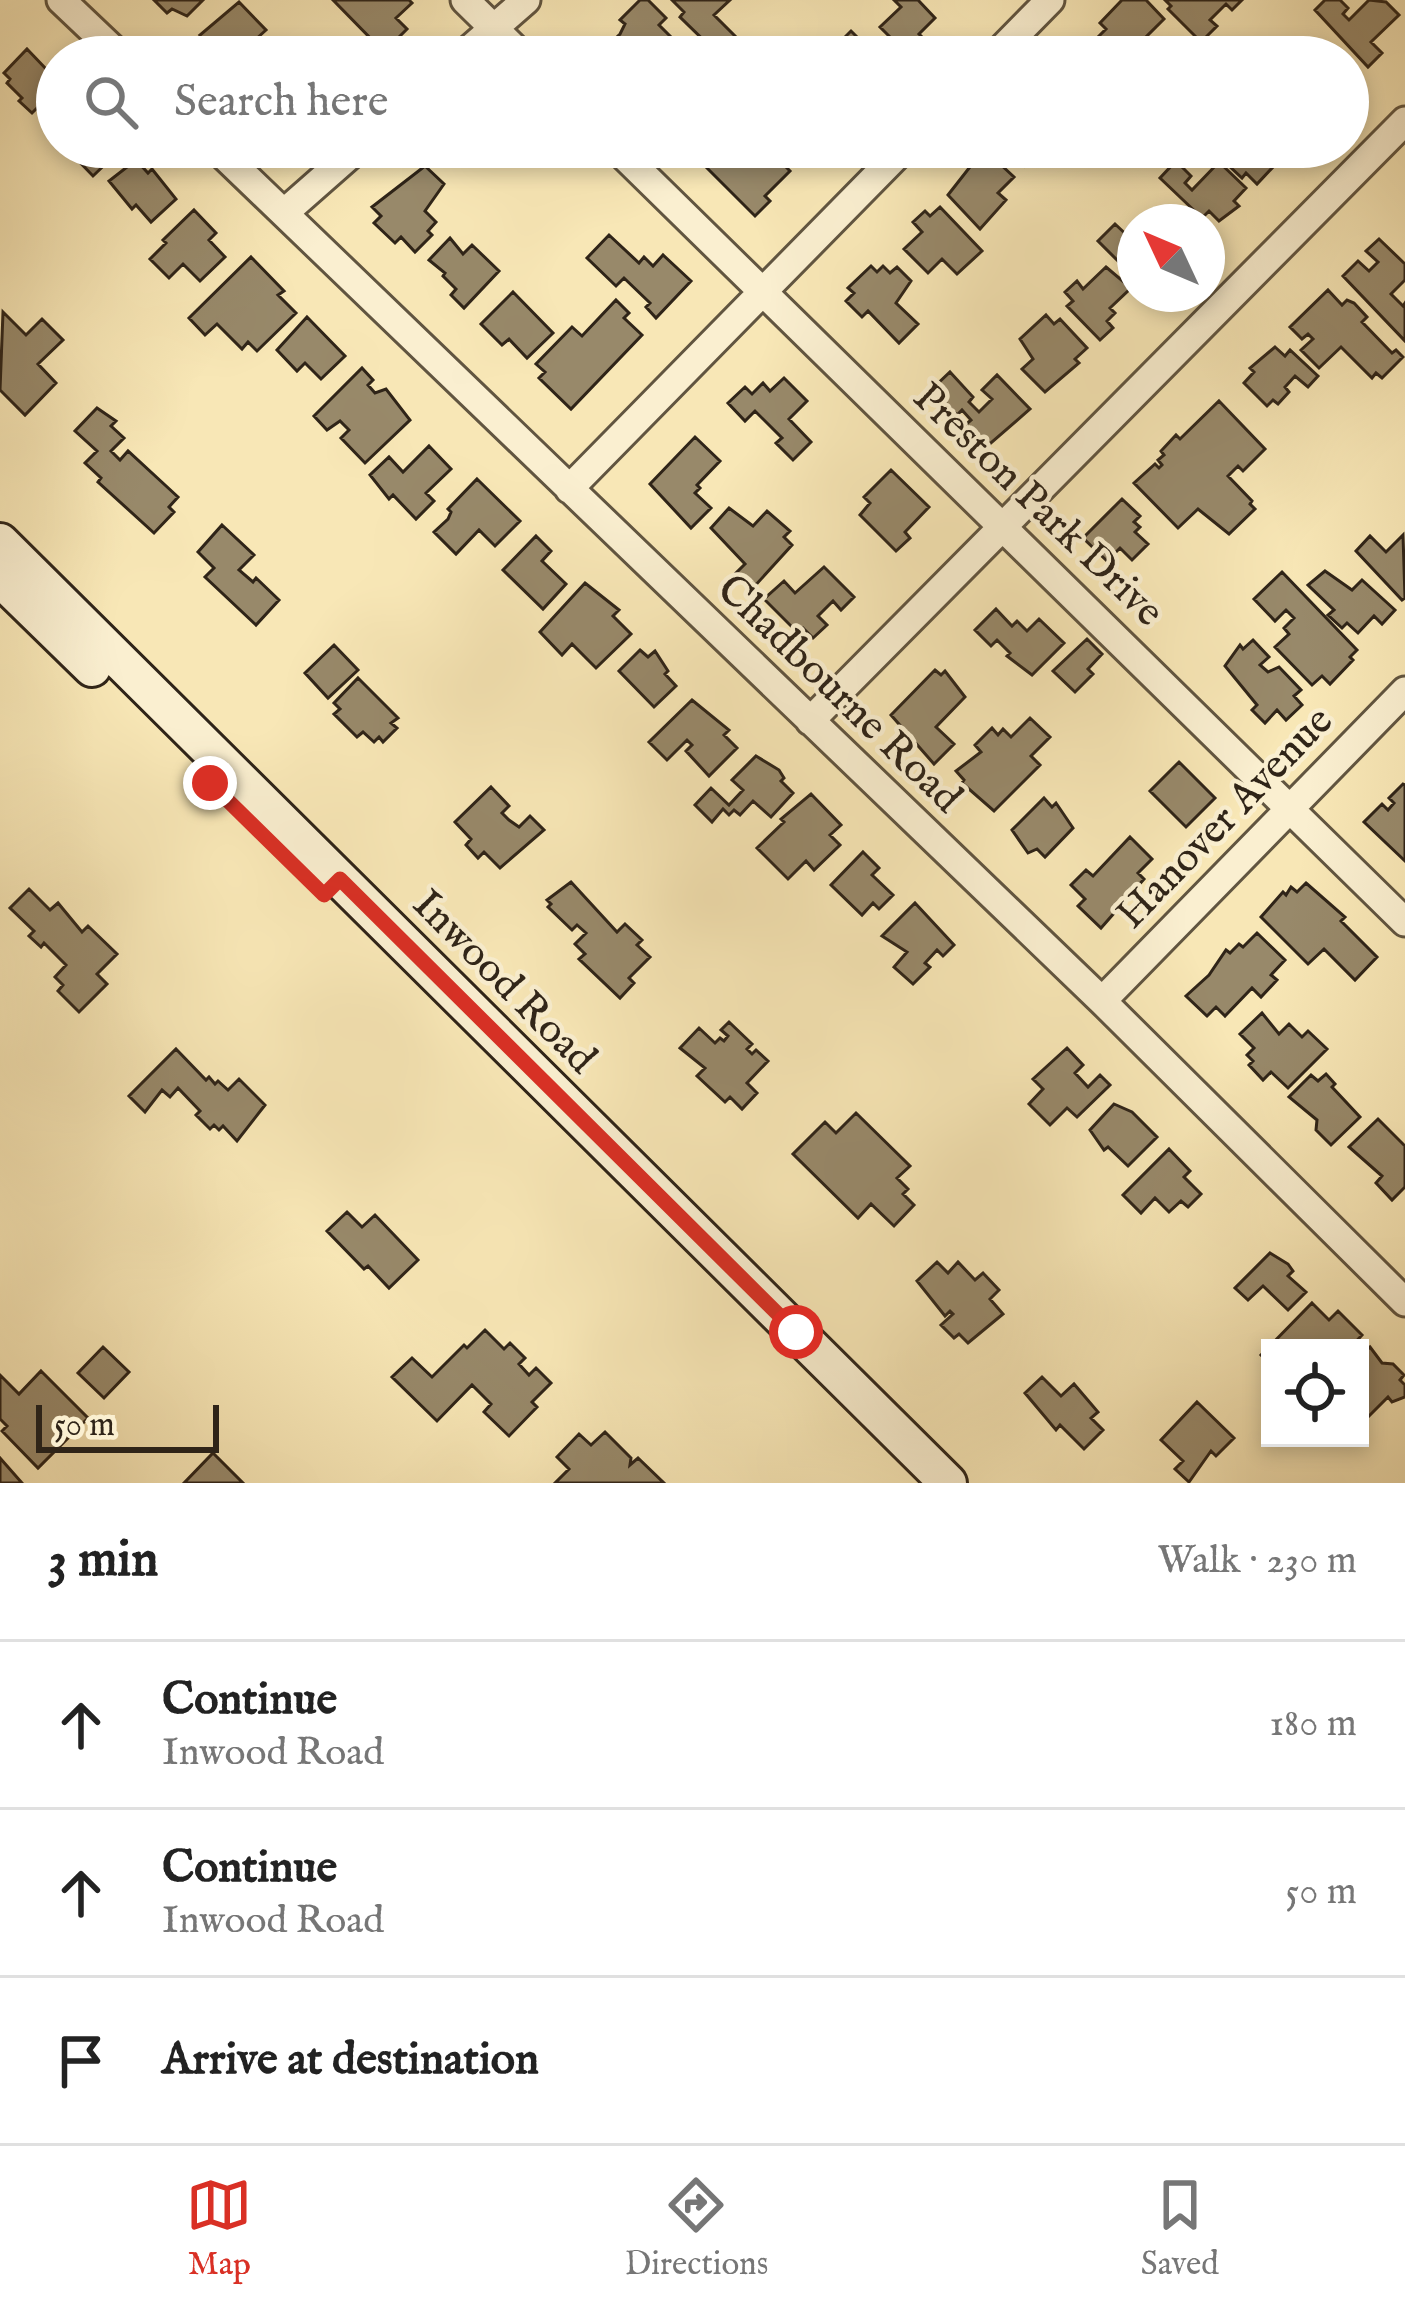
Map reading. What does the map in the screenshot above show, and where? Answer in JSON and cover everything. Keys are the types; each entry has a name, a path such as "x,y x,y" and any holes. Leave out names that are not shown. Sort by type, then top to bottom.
{"main road":[{"name":"Inwood Road","path":"0,542 332,887 691,1243 921,1483"},
{"name":"Inwood Road","path":"0,578 332,887"},
{"name":"Inwood Road","path":"691,1243 948,1483"}],"street":[{"path":"61,0 99,36"},
{"path":"465,0 502,36"},
{"path":"485,36 526,0"},
{"path":"1015,36 1050,0"},
{"path":"1369,158 1405,122"},
{"name":"Chadbourne Road","path":"237,168 1402,1292"},
{"path":"284,213 335,168"},
{"name":"Preston Park Drive","path":"636,168 1405,922"},
{"path":"569,489 884,168"},
{"path":"810,721 1359,168"},
{"name":"Hanover Avenue","path":"1102,1001 1405,691"}],"building":[{"path":"154,0 203,0 187,16 172,9 167,13"},
{"path":"333,0 412,3 396,18 407,29 400,36 368,36"},
{"path":"640,0 648,0 666,18 659,25 670,36 618,36 625,24 620,20"},
{"path":"672,0 730,0 714,15 735,36 700,36 680,17 684,12"},
{"path":"894,0 918,0 935,18 921,36 889,36 880,27 901,7"},
{"path":"1122,0 1146,0 1164,19 1147,36 1099,36 1106,29 1100,23"},
{"path":"1165,0 1242,0 1232,10 1226,4 1210,20 1217,26 1207,36 1195,36 1168,9 1171,6"},
{"path":"1325,0 1340,0 1348,8 1343,14 1349,20 1369,0 1386,2 1399,15 1371,42 1382,53 1369,66 1369,36 1339,36 1315,10"},
{"path":"239,2 266,30 259,36 200,35"},
{"path":"27,49 36,58 36,109 32,113 19,101 22,98 4,73"},
{"path":"126,168 143,168 148,173 152,169 176,199 151,222 136,205 132,209 109,181"},
{"path":"422,168 444,184 425,211 436,222 428,231 432,235 415,252 401,237 395,243 374,223 381,216 372,207"},
{"path":"707,168 790,171 765,196 770,201 755,216"},
{"path":"969,168 1004,168 1014,177 998,193 1006,200 980,229 948,195"},
{"path":"1169,168 1183,168 1191,176 1185,183 1192,190 1213,168 1225,168 1246,188 1234,201 1239,206 1225,216 1225,204 1187,204 1160,178"},
{"path":"1231,168 1272,168 1257,184 1246,173 1242,178"},
{"path":"940,207 982,251 957,274 942,259 928,273 904,249 922,232 913,222 925,211 930,216"},
{"path":"194,210 216,233 209,240 225,257 200,281 183,264 169,278 150,259"},
{"path":"1117,226 1117,260 1098,241"},
{"path":"609,235 639,263 644,257 653,266 663,255 691,281 656,318 646,307 650,303 624,278 616,286 587,258"},
{"path":"450,238 463,254 472,245 499,271 464,308 451,295 456,289 445,273 429,260"},
{"path":"1379,239 1405,264 1405,280 1391,294 1403,306 1405,303 1405,341 1343,276 1358,261 1369,271 1378,262 1366,251"},
{"path":"251,257 284,291 278,295 296,313 257,351 248,342 242,349 217,324 205,335 189,318"},
{"path":"871,266 877,272 883,266 890,273 897,267 911,281 896,303 918,324 899,343 868,311 862,317 846,301 854,293 848,288"},
{"path":"1106,267 1117,276 1117,301 1110,308 1115,313 1107,321 1113,328 1100,340 1067,306 1073,301 1065,292 1077,281 1083,289"},
{"path":"1328,290 1342,305 1347,300 1354,303 1367,317 1362,322 1392,353 1396,350 1403,357 1382,378 1376,373 1372,378 1341,347 1319,368 1301,350 1313,339 1308,334 1302,339 1290,327"},
{"path":"513,292 553,333 527,358 509,339 502,345 481,324"},
{"path":"616,300 629,313 624,318 642,335 571,409 539,378 545,372 536,364 572,327 582,336"},
{"path":"3,312 26,335 42,319 63,340 38,364 56,383 25,415 0,390"},
{"path":"1046,315 1054,324 1060,319 1087,348 1075,359 1079,363 1045,392 1022,369 1033,359 1020,339"},
{"path":"307,317 345,356 321,379 305,363 297,371 277,350"},
{"path":"1275,347 1285,356 1290,350 1318,376 1308,387 1295,376 1278,404 1273,400 1267,406 1244,383 1254,372 1250,368"},
{"path":"362,368 373,380 368,385 375,393 386,389 410,420 365,463 341,438 349,430 340,421 327,430 314,416"},
{"path":"950,372 973,397 969,402 979,412 992,399 982,390 997,375 1030,409 984,449 963,427 971,420 962,410 957,415 932,389"},
{"path":"784,378 807,401 789,419 811,442 793,460 776,443 782,438 755,411 745,421 728,403 745,387 752,394 763,383 770,391"},
{"path":"1219,401 1265,449 1243,471 1238,466 1228,476 1255,509 1229,534 1198,509 1178,528 1134,483 1155,464 1159,468 1161,451"},
{"path":"97,408 116,421 111,426 124,438 111,451 120,460 128,451 178,497 169,507 174,512 154,533 98,482 101,478 85,463 97,451 75,431"},
{"path":"695,437 720,461 697,485 700,488 695,493 711,508 691,528 650,484"},
{"path":"429,446 451,469 426,493 434,501 416,519 393,495 389,499 370,475 389,457 403,472"},
{"path":"891,470 929,507 905,532 910,538 896,551 860,515 870,503 864,497"},
{"path":"477,479 520,521 495,546 479,530 456,554 434,532 448,519 448,509"},
{"path":"1122,499 1140,516 1134,522 1140,527 1135,532 1148,544 1132,560 1120,548 1107,561 1083,538"},
{"path":"729,508 753,526 767,511 790,531 784,537 792,545 753,588 736,573 745,564 711,528"},
{"path":"222,525 254,555 239,570 253,582 256,578 279,600 256,625 205,577 214,568 198,552"},
{"path":"1403,535 1402,600 1356,551 1370,536 1386,552"},
{"path":"536,536 551,551 542,561 566,584 543,609 503,570"},
{"path":"824,567 854,597 841,610 833,601 818,616 827,625 813,638 803,628 798,633 764,599 784,581 795,593"},
{"path":"1325,571 1352,590 1362,580 1395,610 1382,624 1374,616 1358,633 1347,623 1342,628 1328,615 1334,610 1308,585"},
{"path":"1282,572 1357,650 1330,684 1322,676 1312,685 1275,647 1289,634 1284,628 1294,618 1286,610 1275,621 1254,599"},
{"path":"585,583 619,610 613,616 631,634 596,668 572,644 562,655 540,632"},
{"path":"996,609 1012,626 1017,621 1027,631 1039,619 1064,643 1032,675 1007,656 1010,653 997,640 991,646 975,630"},
{"path":"1087,639 1102,654 1088,669 1093,674 1075,692 1053,671"},
{"path":"1253,640 1269,657 1260,665 1268,672 1279,667 1301,690 1294,696 1302,705 1286,720 1277,710 1265,723 1252,710 1257,705 1225,666 1240,645 1243,649"},
{"path":"334,645 358,670 328,698 305,673"},
{"path":"640,650 648,657 655,651 676,686 654,707 619,671"},
{"path":"935,670 941,675 945,671 965,697 936,727 954,744 934,764 891,715"},
{"path":"358,678 398,718 391,723 397,728 383,742 379,737 374,742 363,732 357,737 334,714 340,709 334,703"},
{"path":"692,700 729,730 724,735 737,748 709,776 686,751 692,745 687,740 667,760 649,742"},
{"path":"1030,718 1050,737 1031,756 1040,765 994,811 962,783 956,771 981,752 975,745 992,728 998,735 1003,729 1011,737"},
{"path":"756,756 779,770 781,781 793,793 771,817 753,801 740,815 734,810 729,815 723,809 712,822 695,805 711,788 729,805 743,790 732,780"},
{"path":"1179,762 1215,798 1186,827 1150,791"},
{"path":"1403,784 1405,861 1364,822 1382,804 1388,810 1394,803 1389,798"},
{"path":"491,787 509,806 502,813 509,820 519,827 530,816 544,830 500,868 484,852 478,858 466,845 471,839 455,822"},
{"path":"811,794 841,825 830,835 840,845 814,870 806,861 788,879 757,848"},
{"path":"1044,798 1052,807 1056,803 1073,828 1045,857 1037,849 1028,853 1012,830"},
{"path":"1130,837 1152,859 1138,873 1144,879 1101,928 1078,906 1085,899 1071,885 1086,870 1093,876"},
{"path":"863,852 879,868 872,875 893,895 879,909 873,903 862,915 831,885"},
{"path":"571,882 617,932 625,924 642,940 637,945 650,957 629,978 634,983 620,998 579,959 585,954 575,944 586,933 577,925 572,930 548,907 547,900"},
{"path":"1306,883 1345,917 1341,921 1377,957 1355,980 1324,949 1308,964 1261,917 1283,892 1286,895 1291,887 1297,892"},
{"path":"29,889 50,910 58,903 82,932 88,926 117,954 97,974 107,984 79,1012 58,991 63,985 55,977 66,965 44,943 41,947 29,936 34,931 10,908"},
{"path":"915,903 954,945 943,956 937,950 925,963 930,967 913,984 894,967 907,952 882,936"},
{"path":"1257,933 1285,960 1271,975 1277,980 1261,997 1252,988 1225,1016 1216,1007 1207,1016 1186,996 1226,950 1230,953 1239,944 1243,947"},
{"path":"1262,1013 1279,1034 1289,1024 1302,1037 1308,1031 1327,1049 1288,1088 1271,1072 1263,1080 1249,1065 1253,1061 1247,1055 1254,1048 1240,1034"},
{"path":"729,1022 752,1044 747,1049 752,1054 756,1050 768,1061 747,1083 757,1093 742,1109 730,1097 725,1102 697,1076 705,1068 680,1048 699,1028 715,1043 720,1038 724,1041 728,1036 721,1030"},
{"path":"1067,1048 1083,1065 1075,1073 1088,1087 1100,1075 1110,1085 1077,1117 1067,1108 1050,1125 1029,1104 1043,1089 1033,1079"},
{"path":"176,1049 206,1080 218,1081 228,1090 239,1079 265,1105 237,1141 223,1126 210,1129 178,1088 170,1097 162,1090 145,1112 129,1096"},
{"path":"1326,1074 1360,1117 1331,1145 1316,1130 1317,1120 1289,1097 1311,1075 1318,1081"},
{"path":"1114,1104 1132,1112 1157,1137 1128,1166 1108,1147 1104,1150 1090,1130"},
{"path":"856,1113 910,1166 897,1178 914,1205 894,1226 871,1204 858,1218 793,1154 825,1122 836,1133"},
{"path":"1378,1119 1405,1146 1405,1187 1392,1200 1376,1183 1382,1176 1349,1147"},
{"path":"1169,1149 1190,1171 1184,1177 1201,1194 1188,1207 1181,1201 1169,1212 1155,1198 1141,1213 1123,1195"},
{"path":"347,1212 362,1227 375,1215 418,1260 389,1288 327,1231"},
{"path":"1270,1253 1288,1264 1293,1271 1288,1276 1306,1292 1288,1310 1263,1286 1248,1300 1235,1288"},
{"path":"937,1262 948,1273 958,1262 975,1280 983,1273 999,1290 990,1299 1003,1314 968,1343 959,1334 954,1338 941,1325 953,1314 950,1311 945,1316 917,1281"},
{"path":"1312,1303 1329,1320 1338,1311 1362,1335 1358,1339 1277,1339"},
{"path":"485,1330 504,1349 510,1343 525,1358 519,1364 529,1375 536,1368 551,1383 532,1402 537,1407 509,1436 484,1412 491,1404 472,1385 437,1421 392,1377 412,1358 432,1377"},
{"path":"103,1347 129,1372 104,1398 78,1373"},
{"path":"1369,1348 1382,1363 1393,1364 1404,1375 1400,1380 1405,1397 1392,1402 1388,1397 1369,1416"},
{"path":"41,1371 88,1418 38,1468 2,1431 7,1426 0,1419 0,1375 19,1394"},
{"path":"1042,1377 1061,1396 1074,1384 1098,1412 1091,1418 1103,1430 1084,1449 1060,1425 1056,1430 1025,1393"},
{"path":"1197,1402 1234,1438 1216,1456 1211,1451 1189,1482 1175,1469 1183,1461 1161,1440"},
{"path":"605,1432 631,1458 630,1465 638,1458 664,1483 555,1483 569,1469 557,1457 579,1434 591,1445"},
{"path":"213,1453 243,1483 184,1483"},
{"path":"0,1458 22,1483 0,1483"}],"route":[{"path":"210,783 324,895 340,879 796,1332"}]}
